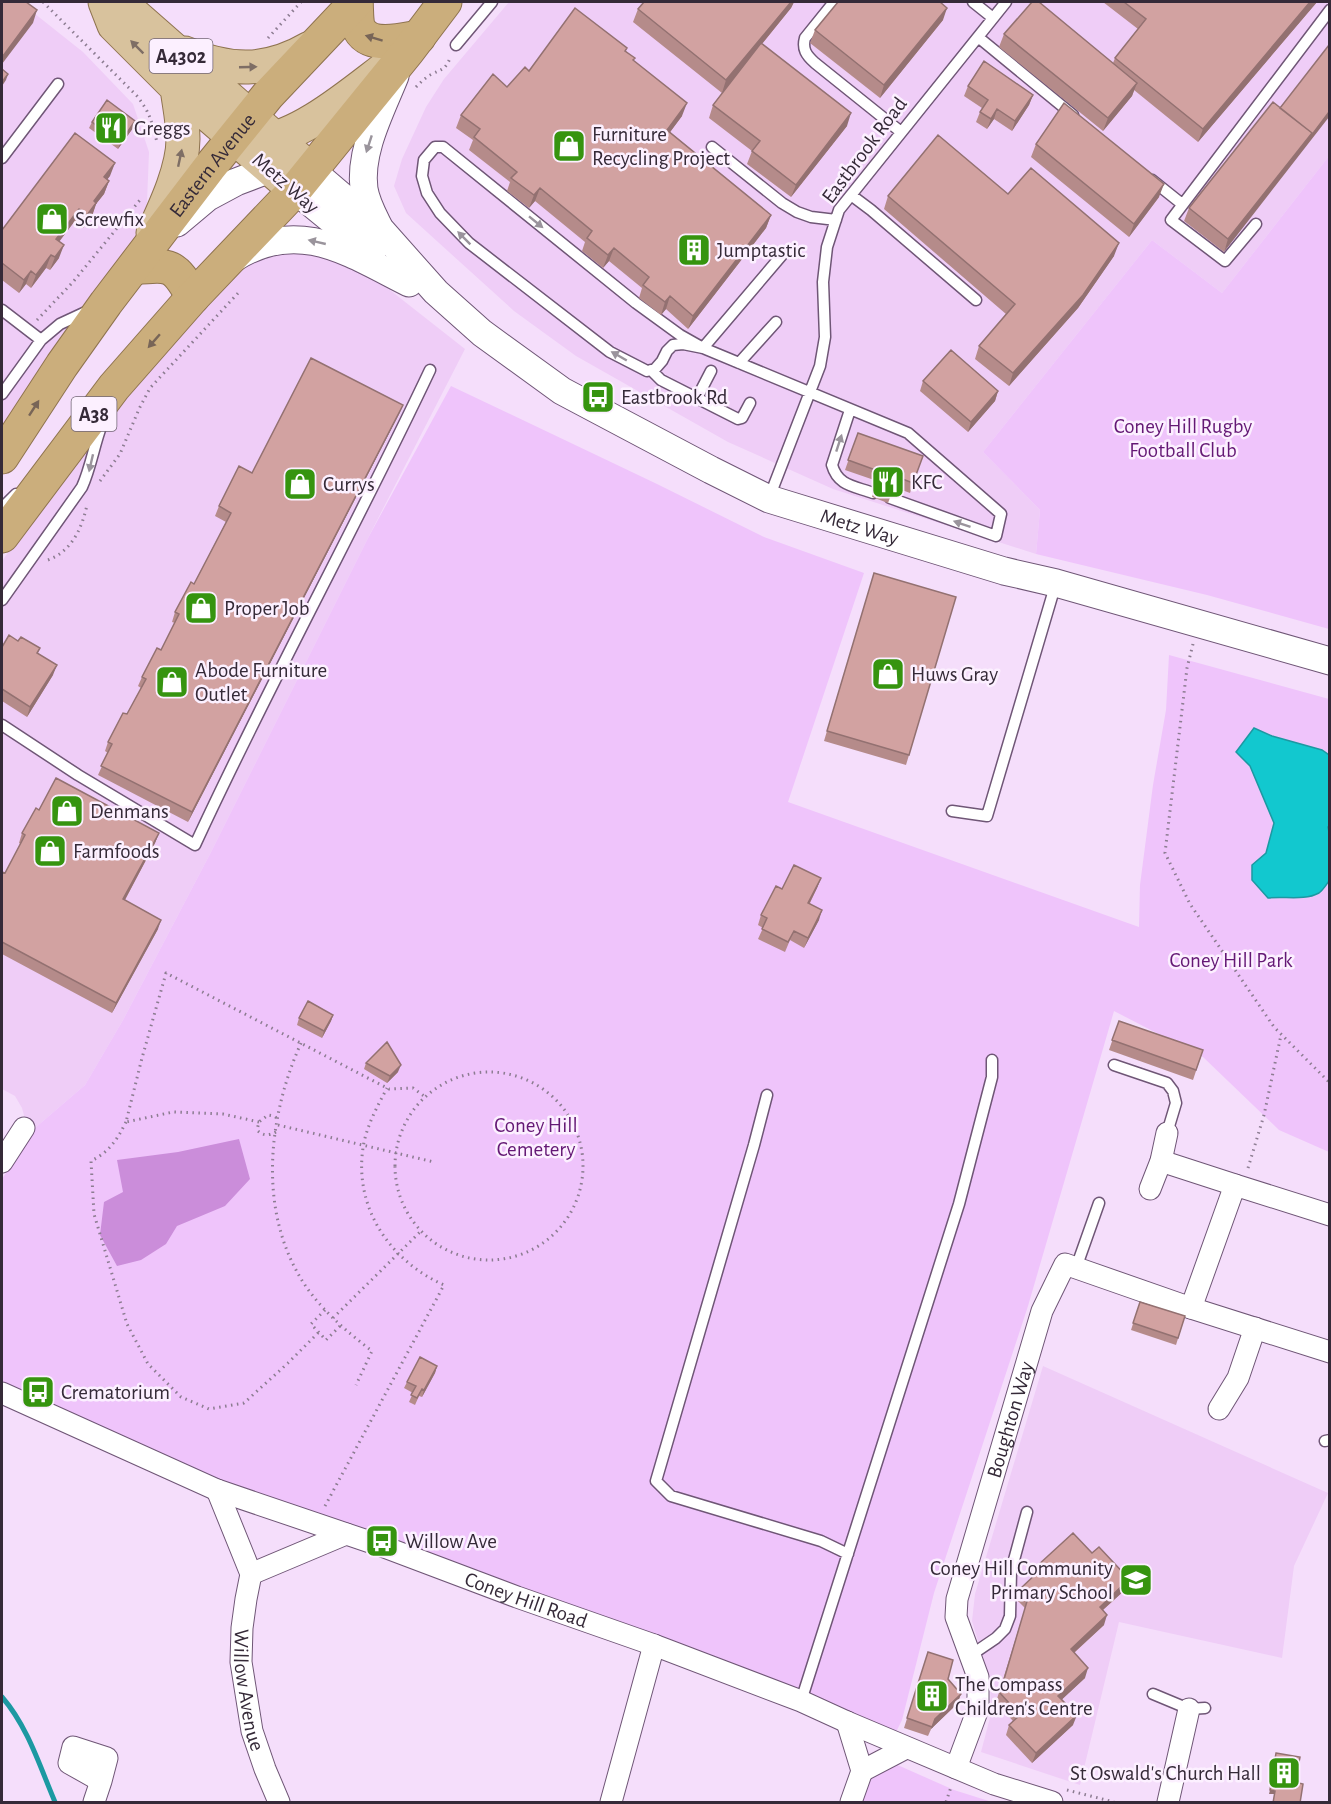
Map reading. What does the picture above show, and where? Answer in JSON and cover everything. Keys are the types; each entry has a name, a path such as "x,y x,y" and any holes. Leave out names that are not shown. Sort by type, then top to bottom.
{"highway":[{"path":"356,2 358,27 363,35 374,40 414,44"},
{"name":"Eastern Avenue","path":"2,457 106,303 218,157 268,94 356,2"},
{"name":"A38","path":"2,536 50,469 114,387 192,297 232,278 288,167 414,44 445,2"},
{"path":"139,260 171,268 181,276 192,297"}],"main road":[{"name":"Metz Way","path":"106,2 131,12 172,48 243,127 288,167"},
{"name":"Metz Way","path":"106,2 114,25 177,88 213,117 243,127"},
{"path":"288,167 303,126 345,99 414,44"},
{"path":"172,48 235,68 282,62 310,48"},
{"path":"139,260 161,216 182,154 183,139 177,88"}],"street":[{"path":"380,229 364,189 366,155 388,93 414,44"},
{"path":"139,260 182,218 208,198 236,182 288,167"},
{"name":"Metz Way","path":"288,167 380,229 436,292 482,333 562,391 769,499 1005,571 1056,583 1329,661"},
{"name":"Metz Way","path":"288,167 409,283 436,292"},
{"path":"232,278 259,246 299,239 332,246 409,283"},
{"path":"2,1162 24,1128"},
{"path":"1150,1189 1161,1161 1167,1133"},
{"path":"1161,1161 1329,1215"},
{"path":"1191,1308 1239,1186"},
{"name":"Boughton Way","path":"956,1768 978,1709 978,1677 956,1617 957,1599 1042,1311 1065,1264 1076,1268"},
{"path":"1076,1268 1329,1352"},
{"path":"1219,1409 1238,1378 1255,1328"},
{"name":"Coney Hill Road","path":"2,1393 217,1490 379,1545 801,1701 956,1768 1007,1795 1052,1803"},
{"path":"217,1490 252,1574 346,1534"},
{"name":"Willow Avenue","path":"252,1574 242,1628 241,1662 252,1731 279,1803"},
{"path":"611,1803 654,1645"},
{"path":"1168,1803 1197,1709"},
{"path":"847,1722 862,1770 851,1803"},
{"path":"862,1770 906,1748"},
{"path":"94,1803 101,1781"}],"lane":[{"path":"456,45 492,2"},
{"path":"834,2 805,38 804,52 901,132"},
{"path":"973,2 993,18"},
{"name":"Eastbrook Road","path":"769,499 820,366 825,338 823,282 827,247 839,210 1006,2"},
{"path":"1256,224 1225,261 1172,221 1172,216 1329,10"},
{"path":"978,37 1080,120"},
{"path":"2,158 58,84"},
{"path":"703,348 682,344 673,345 655,369 651,370 641,369 610,352 469,243 440,213 427,193 422,176 424,160 435,147 443,147 636,303 680,335 703,348 908,433 1001,514 996,536 890,498"},
{"path":"712,147 797,212 811,217 836,220"},
{"path":"1145,173 1182,204"},
{"path":"851,195 976,300"},
{"path":"703,348 782,255"},
{"path":"2,394 41,340 60,324 106,303"},
{"path":"2,310 41,340"},
{"path":"739,363 776,322"},
{"path":"2,725 88,782 195,845 430,370"},
{"path":"651,370 662,380 738,419 742,418 750,403"},
{"path":"697,398 711,371"},
{"path":"2,600 82,487 90,469 95,445 114,387"},
{"path":"850,410 832,465 840,481 873,493"},
{"path":"2,508 20,490 50,469"},
{"path":"952,811 987,816 1056,583"},
{"path":"801,1701 959,1204 992,1077 993,1060"},
{"path":"1114,1065 1167,1083 1173,1090 1176,1103 1167,1133"},
{"path":"767,1095 656,1481 671,1496 821,1541 849,1554"},
{"path":"1076,1268 1099,1203"},
{"path":"971,1655 1005,1629 1010,1616 1011,1570 1027,1512"},
{"path":"1153,1694 1197,1709"}],"path":[{"path":"43,2 136,96 152,119 158,145"},
{"path":"246,68 248,54 274,32 301,2"},
{"path":"413,92 424,79 447,66 456,45"},
{"path":"27,330 73,282 143,197"},
{"path":"99,483 120,454 150,388 232,278"},
{"path":"41,564 62,554 68,548 83,523 88,500"},
{"path":"1199,625 1187,668 1165,853 1190,904 1274,1027 1329,1083"},
{"path":"319,1332 244,1403 209,1409 181,1397 148,1364 127,1324 94,1214 91,1161 104,1155 117,1139 126,1122 166,973 387,1088 413,1088 424,1096"},
{"path":"1239,1186 1264,1115 1281,1034"},
{"path":"302,1043 286,1083 277,1125 272,1178 276,1217 295,1269 325,1310 340,1326 372,1351 356,1385"},
{"path":"484,1071 518,1076 537,1084 553,1095 576,1129 583,1161 579,1195 564,1223 553,1236 539,1246 509,1258 480,1260 451,1252 431,1241 421,1231 411,1219 400,1197 394,1169 395,1154 405,1122 424,1096 438,1086 458,1077 484,1071"},
{"path":"325,1506 444,1285 413,1268 387,1243 374,1221 363,1187 363,1146 370,1123 387,1088"},
{"path":"126,1122 173,1112 223,1114 258,1122 268,1115 278,1119"},
{"path":"258,1122 257,1130 262,1134 269,1135 276,1132"},
{"path":"277,1125 434,1162"},
{"path":"333,1318 421,1231"},
{"path":"325,1310 311,1324 326,1340 340,1326"},
{"path":"946,1803 951,1789"}],"shaded area":[{"path":"2,2 20,2 83,52 133,104 149,152 145,252 2,457"},
{"path":"509,2 1329,2 1329,156 1222,293 1152,240 983,452 1040,510 1036,554 833,489 728,442 576,356 514,311 406,213 394,186 402,159 426,107 444,79"},
{"path":"273,250 330,255 381,283 465,349 211,852 123,1020 85,1085 36,1127 25,1119 15,1096 2,1089 2,561 79,455 140,382 243,265"},
{"path":"1254,728 1272,736 1322,750 1329,755 1329,881 1320,892 1313,895 1301,898 1268,898 1252,880 1252,865 1266,853 1274,823 1250,766 1236,752"},
{"path":"239,1139 250,1179 225,1206 177,1226 166,1244 141,1260 117,1266 100,1235 104,1202 123,1192 117,1160 178,1152"},
{"name":"Coney Hill Community Primary School","path":"1043,1366 1328,1493 1294,1566 1282,1658 1119,1622 1080,1785 981,1752 991,1714 990,1681 972,1621 975,1594"}],"green space":[{"name":"Coney Hill Rugby Football Club","path":"1329,156 1329,629 1207,595 1036,554 1040,510 983,452 1152,240 1222,293"},
{"name":"Coney Hill Cemetery","path":"451,386 764,537 864,573 788,802 1139,927 1140,885 1153,785 1166,710 1169,655 1329,699 1329,1152 1279,1130 1203,1057 1114,1011 1028,1306 934,1593 902,1720 894,1736 663,1637 196,1472 2,1381 2,1179 36,1127 85,1085 123,1020 211,852 368,538"},
{"path":"893,1763 954,1790 992,1802 855,1802 865,1774"}],"building":[{"path":"2,2 26,2 37,10 3,56 2,54"},
{"path":"644,2 791,2 726,80 638,9"},
{"path":"838,2 940,2 947,8 884,85 815,30"},
{"path":"1032,2 1039,2 1137,83 1108,118 1004,34"},
{"path":"1124,2 1310,2 1203,129 1115,58 1146,19"},
{"name":"Furniture Recycling Project","path":"575,8 627,48 625,51 635,58 633,60 687,103 667,130 771,215 693,316 670,296 665,302 643,285 649,277 614,248 608,255 587,238 592,231 540,188 534,195 511,178 517,172 474,137 480,129 461,115 493,74 507,87 525,67 529,71"},
{"path":"761,43 851,113 796,185 752,151 760,141 713,105"},
{"path":"1329,45 1329,112 1311,136 1312,133 1280,108"},
{"path":"984,61 1033,95 1015,121 997,109 991,119 980,112 988,100 968,86"},
{"path":"2,69 8,74 2,82"},
{"name":"Greggs","path":"107,100 135,121 120,143 92,122"},
{"path":"1273,102 1312,133 1228,239 1189,208"},
{"path":"1064,103 1164,184 1134,224 1036,144"},
{"name":"Screwfix","path":"75,133 115,163 104,177 109,181 87,215 79,209 56,239 64,245 55,257 51,255 36,275 31,271 24,280 2,263 2,230"},
{"path":"938,135 1008,194 1031,168 1119,243 1083,295 1013,373 979,346 1015,304 888,196"},
{"path":"951,350 998,391 971,422 923,381"},
{"path":"311,358 403,405 192,812 101,766 112,744 108,742 123,713 127,714 146,679 142,677 157,648 161,650 179,614 175,612 191,582 194,584 231,513 219,506 239,466 252,473"},
{"path":"858,433 923,456 913,483 897,477 892,493 875,487 881,472 848,460"},
{"name":"Huws Gray","path":"874,573 956,597 909,755 827,731"},
{"path":"9,635 18,641 21,637 40,648 37,653 57,665 30,707 2,689 2,647"},
{"path":"56,778 159,833 123,899 161,920 116,1003 2,942 2,872 5,873 25,835 22,833 36,808 39,810"},
{"path":"794,865 821,878 808,903 822,910 808,938 794,931 788,942 762,929 767,918 761,915 776,886 782,889"},
{"path":"308,1001 333,1015 324,1031 299,1018"},
{"path":"1119,1021 1203,1050 1196,1070 1112,1040"},
{"path":"387,1042 401,1065 390,1076 366,1063"},
{"path":"1140,1302 1185,1316 1178,1338 1133,1323"},
{"path":"420,1357 437,1366 417,1398 411,1395 416,1386 407,1382"},
{"path":"1073,1533 1092,1553 1099,1547 1129,1579 1100,1607 1107,1615 1071,1649 1088,1668 1058,1696 1077,1715 1036,1753 1009,1725 1020,1715 1000,1693 1028,1598 1020,1589 1040,1570 1037,1566"},
{"name":"The Compass Children's Centre","path":"928,1652 953,1660 948,1679 961,1694 935,1719 932,1727 907,1718"},
{"name":"St Oswald's Church Hall","path":"1276,1753 1300,1757 1295,1782 1303,1784 1300,1803 1273,1803 1275,1791 1270,1790"}],"waterway":[{"path":"2,1697 26,1734 55,1802"}],"place":[{"name":"Greggs","path":"111,128"},
{"name":"Furniture Recycling Project","path":"569,146"},
{"name":"Screwfix","path":"52,219"},
{"name":"Jumptastic","path":"694,250"},
{"name":"Eastbrook Rd","path":"598,397"},
{"name":"KFC","path":"888,482"},
{"name":"Currys","path":"300,484"},
{"name":"Proper Job","path":"201,608"},
{"name":"Huws Gray","path":"888,674"},
{"name":"Abode Furniture Outlet","path":"172,682"},
{"name":"Denmans","path":"67,811"},
{"name":"Farmfoods","path":"50,851"},
{"name":"Crematorium","path":"38,1392"},
{"name":"Willow Ave","path":"382,1541"},
{"name":"Coney Hill Community Primary School","path":"1136,1580"},
{"name":"The Compass Children's Centre","path":"932,1696"},
{"name":"St Oswald's Church Hall","path":"1284,1773"}],"park label":[{"name":"Coney Hill Park","path":"1231,960"}]}
